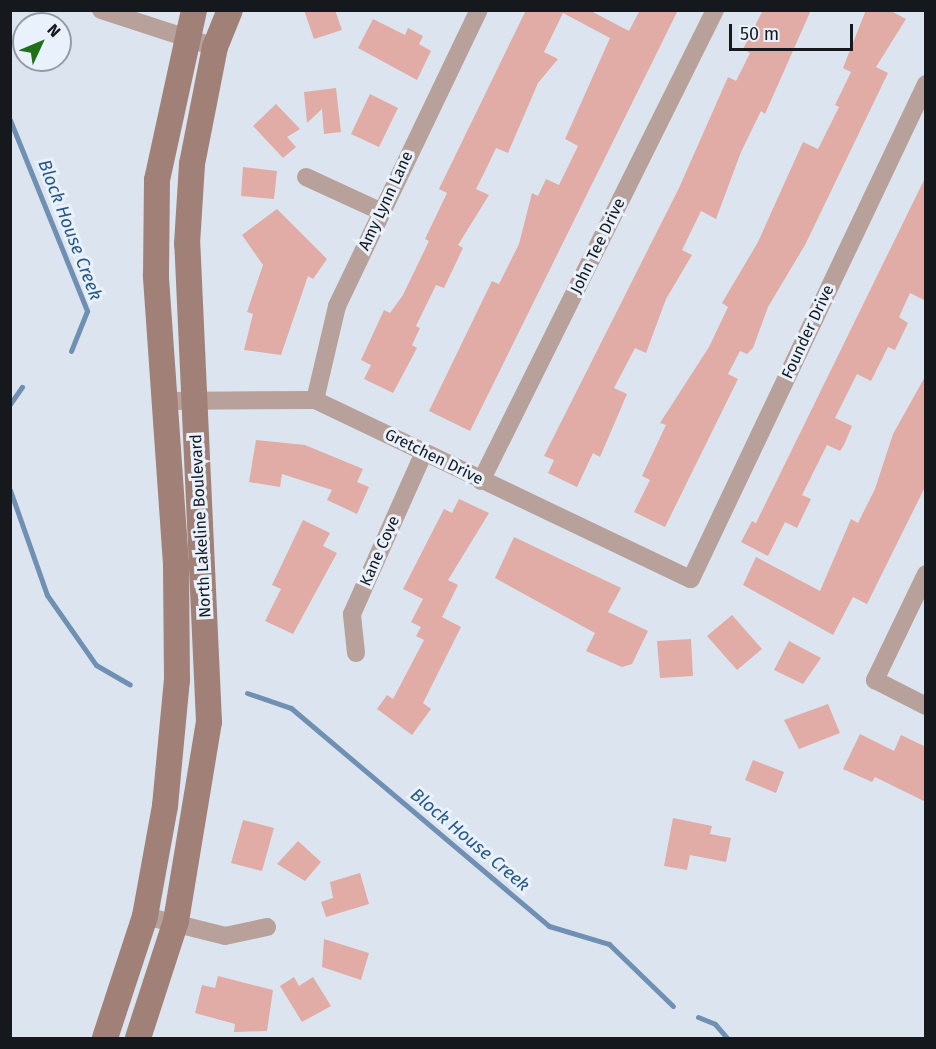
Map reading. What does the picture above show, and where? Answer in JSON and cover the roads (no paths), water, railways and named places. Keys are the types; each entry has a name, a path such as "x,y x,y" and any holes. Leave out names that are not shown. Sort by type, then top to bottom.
{"main road":[{"name":"North Lakeline Boulevard","path":"105,1038 145,916 165,806 177,680 176,564 162,401 157,180 184,38 194,10"},
{"name":"North Lakeline Boulevard","path":"138,1038 176,921 210,722 187,244 192,164 215,47 230,10"}],"street":[{"path":"101,10 215,47"},
{"name":"Amy Lynn Lane","path":"315,400 337,306 380,211 479,10"},
{"name":"John Tee Drive","path":"481,481 714,10"},
{"name":"Founder Drive","path":"691,579 926,84"},
{"path":"306,177 380,211"},
{"name":"Gretchen Drive","path":"162,401 315,400 691,579"},
{"name":"Kane Cove","path":"356,653 352,614 424,452"},
{"path":"926,574 875,680 926,706"},
{"path":"145,916 176,921 225,936 267,927"}],"waterway":[{"name":"Block House Creek","path":"10,120 87,311 71,351"},
{"name":"Block House Creek","path":"10,404 22,387"},
{"name":"Block House Creek","path":"10,490 47,595 96,665 130,685"},
{"name":"Block House Creek","path":"247,693 291,708 549,926 609,944 673,1006"},
{"name":"Block House Creek","path":"698,1017 715,1024 727,1038"}]}
